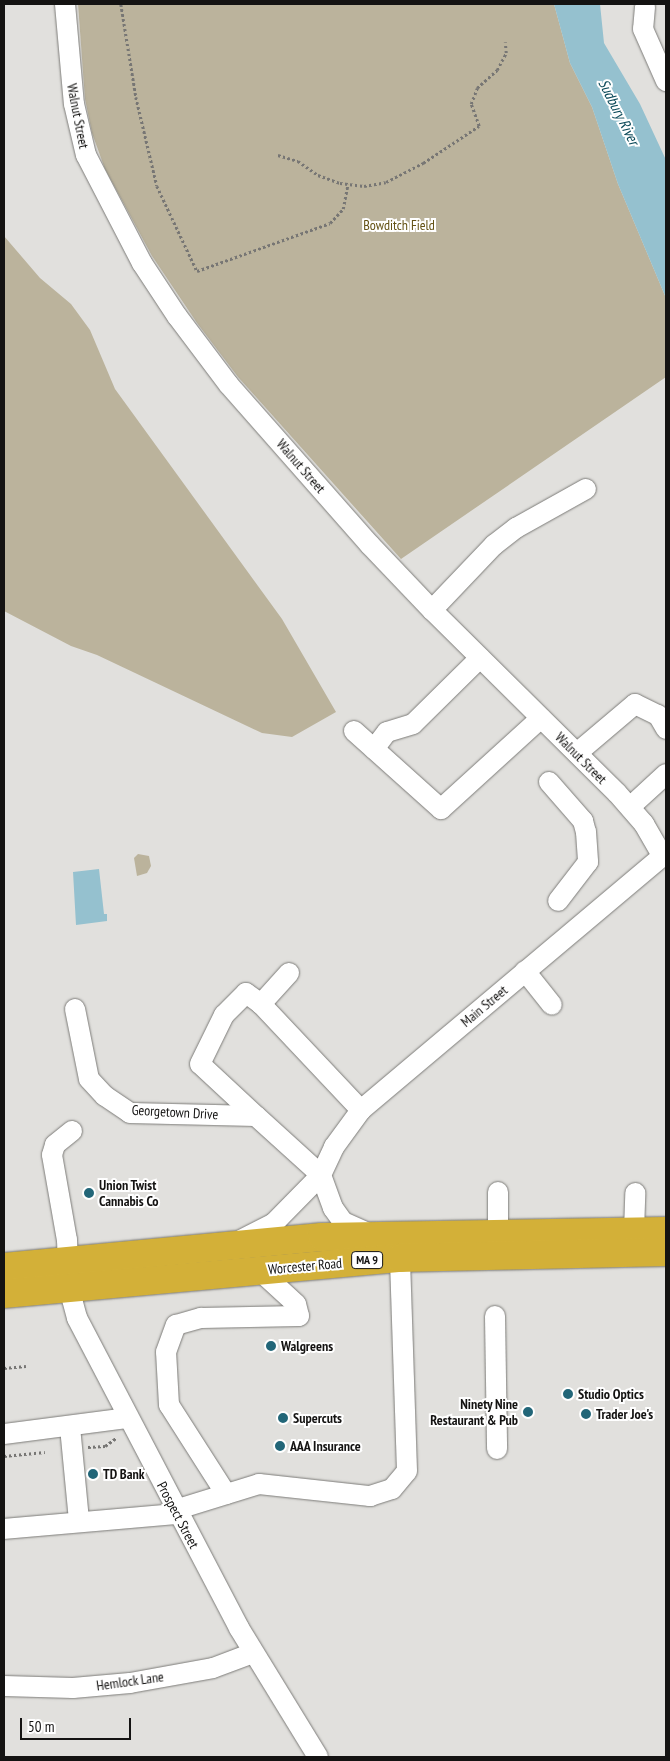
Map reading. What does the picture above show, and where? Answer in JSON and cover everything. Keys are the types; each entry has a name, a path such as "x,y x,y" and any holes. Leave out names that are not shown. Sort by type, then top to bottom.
{"highway":[{"name":"Worcester Road","path":"4,1294 69,1274 232,1244 374,1235 666,1230"},
{"name":"Worcester Road","path":"4,1267 69,1274 259,1270 400,1258 524,1253 666,1252"}],"street":[{"name":"Walnut Street","path":"65,4 74,104 82,144 98,181 148,273 229,384 432,610 630,807 664,854"},
{"path":"646,5 644,29 666,81"},
{"path":"432,610 494,545 516,528 586,489"},
{"path":"374,749 387,732 413,724 480,658"},
{"path":"577,753 635,704 658,716 666,729"},
{"path":"354,731 441,809 541,718"},
{"path":"630,807 666,774"},
{"path":"549,782 583,821 586,832 588,862 558,901"},
{"name":"Main Street","path":"232,1244 274,1223 321,1175 334,1147 361,1110 664,854"},
{"path":"526,971 552,1005"},
{"path":"261,1004 289,973"},
{"path":"361,1110 261,1004 246,993 224,1015 200,1064 321,1175 333,1208 343,1222 374,1235"},
{"name":"Georgetown Drive","path":"75,1009 89,1079 105,1096 130,1113 256,1116"},
{"name":"Prospect Street","path":"72,1131 54,1146 52,1155 77,1318 176,1512 253,1653 318,1757"},
{"path":"498,1192 498,1232"},
{"path":"634,1230 635,1193"},
{"path":"4,1528 176,1512 259,1484 370,1496 392,1489 407,1471 400,1258"},
{"path":"226,1494 169,1405 166,1352 176,1325 184,1322 201,1318 299,1316 296,1304 259,1270"},
{"path":"495,1316 497,1449"},
{"path":"4,1434 70,1427 128,1418"},
{"path":"70,1427 79,1521"},
{"name":"Hemlock Lane","path":"4,1686 73,1688 130,1683 213,1668 253,1653"}],"path":[{"path":"121,4 136,97 157,186 198,271 330,223 343,209 348,184"},
{"path":"278,155 298,161 318,175 348,184 364,186 386,182 423,163 479,126 471,104 477,88 497,70 506,53 505,42"},
{"path":"4,1368 26,1366"},
{"path":"79,1448 105,1446 116,1438"},
{"path":"4,1456 45,1452"}],"green space":[{"name":"Bowditch Field","path":"78,4 554,4 570,63 592,107 618,184 666,298 666,377 401,559 238,377 197,323 152,256 105,169 92,133 85,99"},
{"path":"4,236 40,278 71,304 90,330 115,389 282,619 336,712 292,737 262,733 97,655 71,646 4,611"},
{"path":"138,854 149,856 151,866 147,873 137,876 134,858"}],"water":[{"name":"Sudbury River","path":"554,4 600,4 604,43 640,104 666,160 666,298 618,184 592,107 570,63"},
{"path":"99,869 104,914 107,914 107,921 76,925 73,872"}],"place":[{"name":"Union Twist Cannabis Co","path":"89,1193"},
{"name":"Walgreens","path":"271,1346"},
{"name":"Studio Optics","path":"568,1394"},
{"name":"Ninety Nine Restaurant & Pub","path":"528,1412"},
{"name":"Trader Joe's","path":"586,1414"},
{"name":"Supercuts","path":"283,1418"},
{"name":"AAA Insurance","path":"280,1446"},
{"name":"TD Bank","path":"93,1474"}]}
